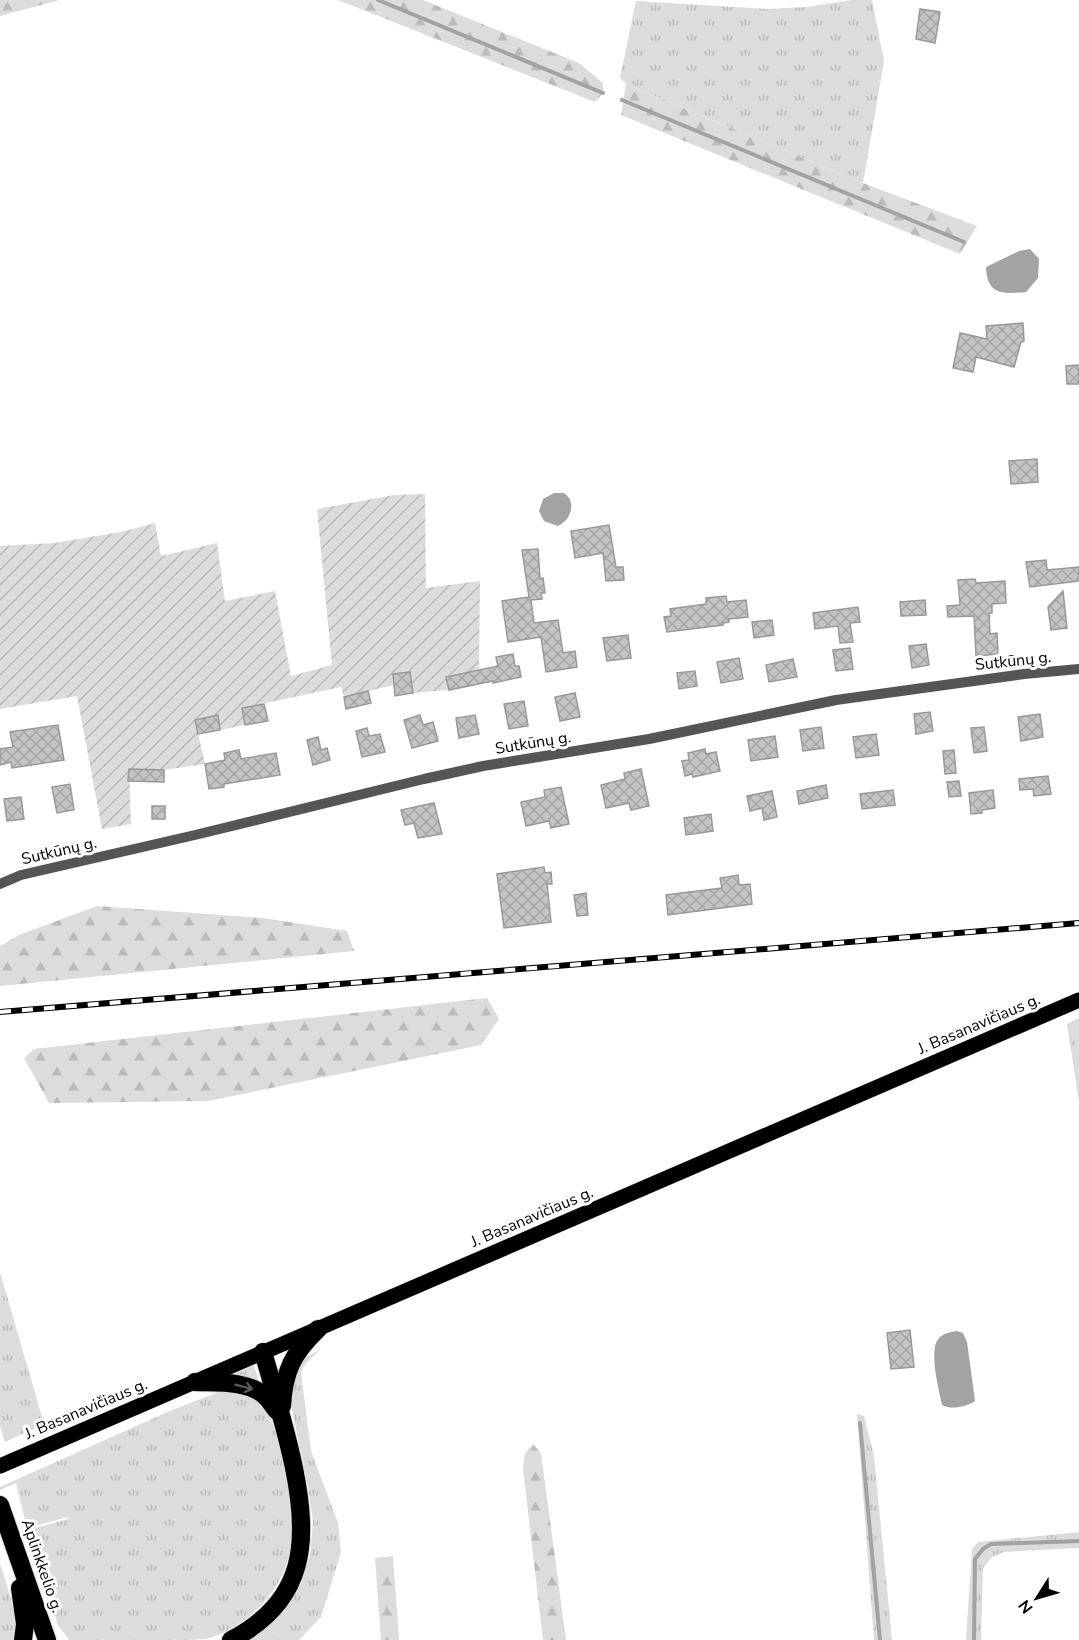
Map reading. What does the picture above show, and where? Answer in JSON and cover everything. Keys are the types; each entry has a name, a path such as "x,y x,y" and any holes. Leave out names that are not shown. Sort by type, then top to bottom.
{"highway":[{"path":"282,1417 283,1388 293,1357 303,1343 318,1329"},
{"path":"231,1640 255,1625 275,1606 294,1575 300,1552 302,1522 300,1496 282,1417 263,1353"},
{"path":"195,1382 249,1387 264,1396 282,1417"},
{"name":"Aplinkkelio g.","path":"0,1505 47,1640"},
{"path":"13,1546 25,1624 23,1640"},
{"path":"35,1608 60,1640"}],"main road":[{"name":"J. Basanavičiaus g.","path":"0,1466 1079,1000"}],"street":[{"name":"Sutkūnų g.","path":"0,884 21,875 195,836 483,766 649,739 836,700 1024,674 1079,669"}],"green space":[{"path":"0,0 60,0 0,16"},
{"path":"338,0 423,0 579,63 603,83 603,93 595,102"},
{"path":"851,0 872,0 884,61 863,183 626,84 620,78 636,1 768,9 806,7"},
{"path":"626,84 863,183 977,226 960,254 621,115"},
{"path":"425,494 426,588 480,581 479,670 447,677 449,690 413,693 409,672 393,674 394,685 344,697 341,687 242,708 245,725 220,730 217,715 195,720 205,764 164,770 129,769 131,824 102,829 77,696 0,709 0,546 54,543 121,532 155,523 161,556 217,543 225,601 275,591 291,676 332,665 317,509 394,495"},
{"path":"97,906 263,918 347,931 354,951 0,986 0,946 19,935"},
{"path":"487,998 499,1019 481,1045 208,1101 49,1103 24,1058 34,1049"},
{"path":"1079,1018 1079,1102 1067,1024"},
{"path":"0,1272 44,1424 5,1442 0,1426"},
{"path":"321,1349 306,1363 301,1372 311,1451 338,1523 341,1552 321,1617 299,1640 251,1640 273,1622 288,1604 301,1583 310,1556 313,1522 308,1486 288,1391 303,1359"},
{"path":"254,1365 259,1383 229,1377"},
{"path":"221,1391 245,1393 260,1403 270,1419 278,1440 288,1490 291,1535 287,1561 275,1587 250,1616 229,1630 206,1639 69,1640 58,1625 28,1530 68,1519 68,1517 27,1528 16,1483 0,1490 0,1487 172,1410"},
{"path":"857,1414 864,1416 874,1456 892,1640 874,1640"},
{"path":"533,1444 541,1453 566,1640 543,1640 523,1469 525,1453"},
{"path":"1079,1532 1079,1548 1004,1552 992,1557 983,1568 981,1640 966,1640 972,1549 978,1542"},
{"path":"393,1556 399,1640 381,1640 375,1558"},
{"path":"0,1564 15,1621 14,1640 0,1640"}],"shaded area":[{"path":"1030,249 1039,259 1038,278 1026,292 1010,293 993,288 989,283 986,267 1019,251"},
{"path":"554,493 564,493 571,506 566,520 558,526 544,521 539,511 543,499"},
{"path":"957,1331 963,1333 967,1342 975,1401 954,1408 942,1405 934,1351 939,1338"}],"building":[{"path":"920,9 940,12 935,43 916,39"},
{"path":"1023,323 1024,341 1021,342 1014,367 976,357 973,372 953,368 960,333 987,339 986,326"},
{"path":"1079,365 1079,384 1067,384 1066,366"},
{"path":"1037,459 1038,482 1011,484 1009,461"},
{"path":"609,525 616,567 623,567 624,580 606,581 603,553 575,558 571,531"},
{"path":"538,549 540,579 543,578 545,593 541,593 542,599 531,600 534,623 558,620 563,653 575,651 577,667 546,672 541,637 508,642 502,601 529,597 522,550"},
{"path":"1046,560 1047,570 1079,567 1079,581 1030,587 1026,562"},
{"path":"975,579 976,583 1005,581 1006,603 992,604 992,613 989,613 990,634 997,633 998,654 976,656 974,616 948,617 947,606 960,605 958,580"},
{"path":"1063,591 1067,628 1051,630 1048,607"},
{"path":"726,596 727,602 746,600 748,617 729,619 729,622 723,625 667,632 664,617 671,616 670,609 706,604 706,598"},
{"path":"925,600 926,615 901,616 900,602"},
{"path":"858,607 860,622 850,623 853,642 840,643 838,626 815,629 813,613"},
{"path":"772,620 774,635 754,638 752,622"},
{"path":"628,635 631,658 607,661 603,638"},
{"path":"926,644 929,665 912,668 909,646"},
{"path":"850,648 853,669 836,671 833,650"},
{"path":"513,654 515,666 519,666 521,677 449,690 446,677 498,666 496,657"},
{"path":"739,658 743,679 721,683 717,662"},
{"path":"793,659 797,677 769,682 766,665"},
{"path":"695,671 697,686 679,689 677,673"},
{"path":"410,672 413,693 395,696 393,674"},
{"path":"368,691 371,703 346,709 344,697"},
{"path":"575,693 580,717 560,721 555,697"},
{"path":"524,701 528,726 509,729 504,704"},
{"path":"264,704 268,721 245,725 242,708"},
{"path":"930,712 933,731 916,734 914,714"},
{"path":"1040,714 1043,737 1021,741 1018,717"},
{"path":"218,715 220,730 198,734 195,720"},
{"path":"420,715 423,725 433,722 438,741 412,748 404,720"},
{"path":"475,715 479,734 459,738 456,718"},
{"path":"58,725 64,760 12,768 11,762 0,765 0,749 13,747 10,732"},
{"path":"821,727 824,748 803,751 800,730"},
{"path":"984,727 987,751 974,753 971,728"},
{"path":"367,728 369,736 380,734 385,752 362,757 356,731"},
{"path":"876,734 879,755 856,758 853,737"},
{"path":"775,736 778,757 751,761 748,740"},
{"path":"318,737 321,750 327,748 330,760 313,765 307,740"},
{"path":"705,749 706,754 716,752 720,771 693,777 692,774 685,776 682,761 689,760 688,753"},
{"path":"239,750 241,759 276,753 280,775 224,784 224,787 209,789 205,764 225,760 224,753"},
{"path":"954,750 956,773 945,774 943,751"},
{"path":"129,769 164,770 164,782 128,781"},
{"path":"641,769 649,806 631,810 629,803 606,808 601,785 625,779 624,773"},
{"path":"1048,776 1051,794 1034,796 1033,789 1020,790 1019,779"},
{"path":"959,781 961,796 949,797 947,782"},
{"path":"70,784 74,810 57,813 52,787"},
{"path":"826,785 828,798 799,804 797,791"},
{"path":"561,787 569,824 551,828 549,821 526,826 521,802 545,797 544,790"},
{"path":"893,790 895,805 862,809 860,794"},
{"path":"993,790 995,808 971,814 969,793"},
{"path":"772,791 777,817 764,820 762,808 750,811 747,796"},
{"path":"21,797 24,819 7,821 4,799"},
{"path":"434,803 442,834 418,838 414,823 405,825 401,810"},
{"path":"152,806 165,806 165,819 152,819"},
{"path":"711,814 713,831 686,835 684,818"},
{"path":"544,867 545,873 551,872 552,884 547,884 551,922 504,928 497,874"},
{"path":"738,875 739,885 750,884 752,904 668,915 666,895 722,888 720,878"},
{"path":"586,893 588,915 577,916 574,895"},
{"path":"910,1330 914,1367 891,1369 887,1333"}],"waterway":[{"path":"378,0 603,93"},
{"path":"622,100 964,242"},
{"path":"860,1423 880,1640"},
{"path":"974,1640 975,1559 983,1549 991,1544 1079,1541"}],"railway":[{"path":"0,1012 1079,923"}]}
